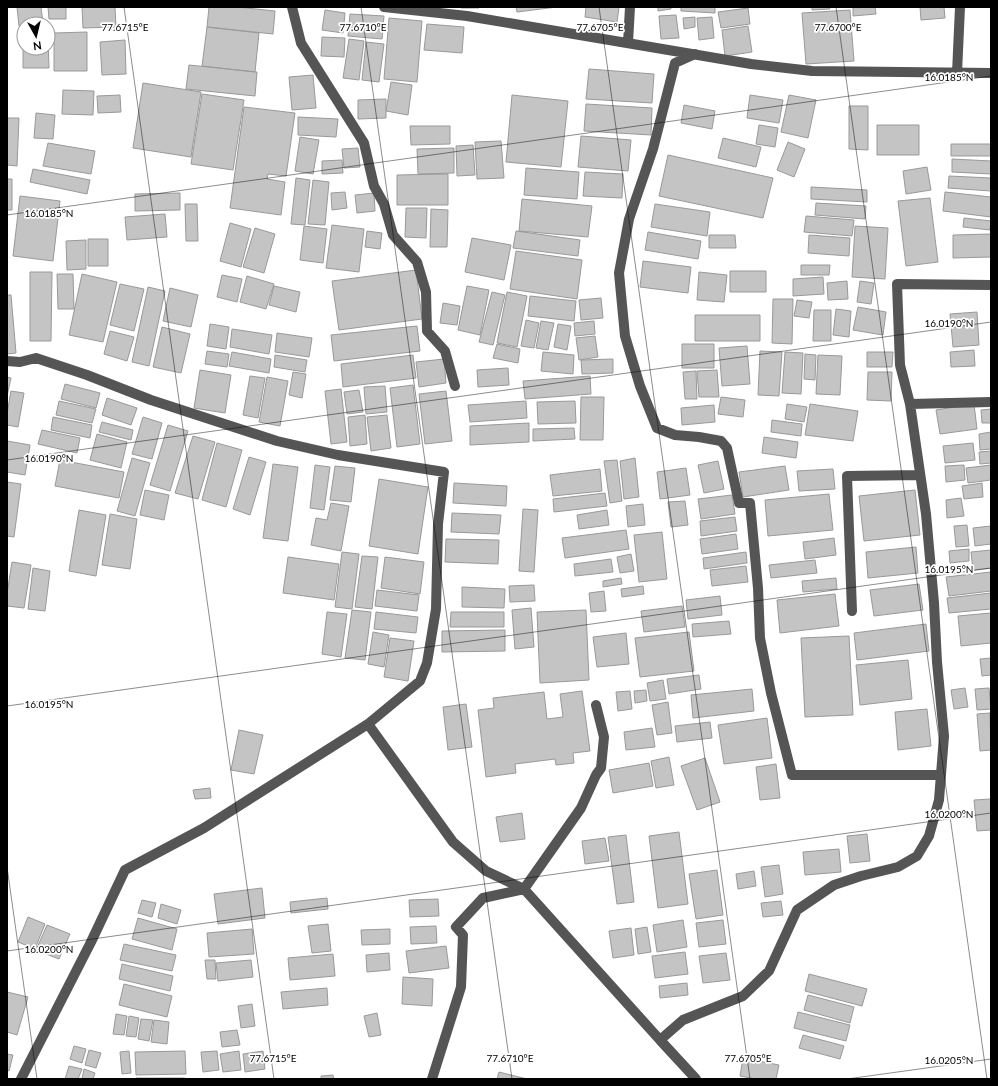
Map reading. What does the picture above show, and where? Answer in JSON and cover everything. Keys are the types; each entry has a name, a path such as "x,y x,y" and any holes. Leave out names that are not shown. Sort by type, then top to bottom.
{"street":[{"path":"292,7 301,43 364,143 374,186 384,204 393,235 417,262 426,292 427,331 445,350 455,386"},
{"path":"384,7 467,16 751,64 812,71 991,73"},
{"path":"628,43 630,7"},
{"path":"957,73 960,7"},
{"path":"695,54 675,63 653,149 629,220 619,272 625,336 640,386 657,428 675,435 721,441 727,448 739,503 750,503 758,588 760,638 771,693 792,775 941,776"},
{"path":"660,1040 683,1020 743,996 769,971 797,910 834,885 861,876 898,867 917,856 929,836 939,800 944,736 926,514 910,404 900,365 897,284 991,285"},
{"path":"7,361 20,362 36,358 88,375 151,400 277,441 338,455 444,472 438,524 436,609 427,662 420,681 368,724 204,828 125,870 91,942 21,1079"},
{"path":"910,404 991,402"},
{"path":"852,611 847,476 920,475"},
{"path":"432,1079 461,987 463,936 456,927 483,898 524,889 581,808 596,775 601,768 604,737 596,705"},
{"path":"368,724 453,842 486,871 524,889 696,1079"}],"building":[{"path":"17,7 41,7 42,16 18,16"},
{"path":"48,7 66,7 66,19 56,19 56,16 49,16"},
{"path":"82,7 115,7 116,27 83,28"},
{"path":"209,7 237,7 275,11 273,34 207,27"},
{"path":"479,7 479,8 461,8"},
{"path":"516,7 557,7 517,12"},
{"path":"586,7 619,7 617,22 585,17"},
{"path":"658,7 671,7 671,9 658,11"},
{"path":"681,7 715,7 715,13 681,11"},
{"path":"812,7 829,7 830,9 812,10"},
{"path":"853,7 875,7 876,14 853,16"},
{"path":"920,7 944,7 945,18 921,20"},
{"path":"748,8 750,24 721,28 718,12"},
{"path":"325,10 345,13 343,33 322,30"},
{"path":"850,10 854,61 806,64 802,13"},
{"path":"350,14 384,16 382,39 348,36"},
{"path":"676,15 679,38 661,39 659,16"},
{"path":"695,17 695,27 684,29 683,18"},
{"path":"712,17 714,38 699,40 697,18"},
{"path":"389,18 422,21 417,82 384,79"},
{"path":"427,24 464,27 462,53 424,50"},
{"path":"748,26 752,52 725,56 722,30"},
{"path":"207,27 259,33 255,72 202,66"},
{"path":"87,32 87,71 54,71 54,56 56,56 56,33"},
{"path":"322,37 345,38 344,57 321,56"},
{"path":"349,39 364,41 359,80 343,78"},
{"path":"125,40 126,74 102,75 100,42"},
{"path":"366,42 384,44 379,82 362,80"},
{"path":"23,56 49,56 49,68 23,68"},
{"path":"189,65 257,72 255,96 186,89"},
{"path":"589,69 654,74 652,103 586,99"},
{"path":"313,75 316,108 292,110 289,77"},
{"path":"391,82 412,85 408,115 386,111"},
{"path":"143,83 201,92 191,157 133,148"},
{"path":"63,90 94,91 93,115 62,114"},
{"path":"202,94 244,100 233,170 191,164"},
{"path":"120,95 121,112 98,113 97,96"},
{"path":"512,95 568,101 561,167 506,162"},
{"path":"750,95 783,100 779,123 747,118"},
{"path":"789,95 816,100 808,138 781,132"},
{"path":"386,99 386,118 358,119 358,100"},
{"path":"586,104 652,108 651,135 584,131"},
{"path":"684,105 715,111 712,129 681,123"},
{"path":"849,106 868,106 868,150 849,149"},
{"path":"244,107 295,113 286,176 268,174 267,179 285,182 281,215 230,208"},
{"path":"36,113 55,115 53,139 34,138"},
{"path":"298,117 338,119 336,137 298,135"},
{"path":"7,118 19,118 17,166 7,165"},
{"path":"759,125 778,128 775,147 756,144"},
{"path":"877,125 919,125 919,155 877,155"},
{"path":"410,126 450,126 450,144 411,145"},
{"path":"581,136 631,140 628,171 578,167"},
{"path":"300,137 319,140 313,174 295,171"},
{"path":"723,138 761,147 756,167 718,158"},
{"path":"501,141 504,178 477,179 475,142"},
{"path":"788,142 805,149 794,177 777,170"},
{"path":"48,143 95,151 91,174 43,166"},
{"path":"951,144 991,144 991,156 951,156"},
{"path":"473,145 475,175 457,176 456,146"},
{"path":"358,148 360,167 344,168 342,149"},
{"path":"454,148 454,173 418,174 417,149"},
{"path":"668,155 773,178 763,218 659,196"},
{"path":"952,159 991,161 991,174 952,172"},
{"path":"342,160 343,173 322,174 322,161"},
{"path":"927,167 931,190 906,194 903,171"},
{"path":"526,168 579,172 577,199 524,195"},
{"path":"33,169 90,180 87,194 30,182"},
{"path":"585,172 623,174 622,198 583,196"},
{"path":"448,174 448,205 397,205 397,175"},
{"path":"949,176 991,178 991,191 948,188"},
{"path":"296,178 310,180 305,225 291,224"},
{"path":"7,179 12,179 12,210 7,210"},
{"path":"313,180 329,182 325,225 308,224"},
{"path":"811,187 867,190 867,202 811,199"},
{"path":"345,192 347,208 332,210 331,193"},
{"path":"945,192 991,197 991,217 943,211"},
{"path":"180,193 180,210 135,211 135,194"},
{"path":"374,193 375,211 357,213 355,195"},
{"path":"20,196 60,201 53,261 13,256"},
{"path":"930,198 938,262 906,266 898,201"},
{"path":"522,199 592,206 588,237 519,231"},
{"path":"816,203 866,206 865,219 815,215"},
{"path":"185,204 197,204 198,241 186,241"},
{"path":"655,204 710,212 707,236 651,227"},
{"path":"406,208 427,208 426,238 405,237"},
{"path":"431,209 448,210 447,247 430,247"},
{"path":"165,214 167,237 127,240 125,217"},
{"path":"806,216 854,220 852,236 804,232"},
{"path":"964,218 991,221 990,230 963,227"},
{"path":"230,223 251,229 241,267 220,261"},
{"path":"332,225 364,229 359,272 326,268"},
{"path":"304,226 327,229 323,263 300,260"},
{"path":"855,226 888,228 885,279 852,277"},
{"path":"255,228 275,234 264,273 243,267"},
{"path":"367,231 382,233 380,249 365,247"},
{"path":"516,231 580,240 578,256 513,248"},
{"path":"648,232 701,241 698,259 645,250"},
{"path":"991,234 991,257 953,258 953,235"},
{"path":"709,235 735,235 736,248 709,248"},
{"path":"809,235 850,238 849,256 808,253"},
{"path":"472,238 511,245 504,280 465,272"},
{"path":"88,239 108,239 108,266 88,266"},
{"path":"86,240 86,269 67,270 66,241"},
{"path":"516,251 582,260 577,299 510,289"},
{"path":"643,261 691,267 688,293 640,287"},
{"path":"801,265 830,265 829,275 801,275"},
{"path":"416,270 422,319 339,330 332,281"},
{"path":"730,271 766,271 766,292 730,292"},
{"path":"30,272 52,272 51,341 30,341"},
{"path":"699,272 727,275 724,302 697,300"},
{"path":"57,274 73,274 74,309 58,309"},
{"path":"82,274 117,282 103,342 69,335"},
{"path":"222,275 242,279 237,302 217,297"},
{"path":"247,276 274,284 266,309 240,302"},
{"path":"823,277 824,294 793,296 793,279"},
{"path":"847,281 848,299 828,300 827,283"},
{"path":"860,281 874,283 871,304 857,302"},
{"path":"120,284 144,289 134,331 110,325"},
{"path":"274,286 300,292 296,312 269,305"},
{"path":"467,286 489,290 480,335 458,330"},
{"path":"148,287 165,291 149,366 132,362"},
{"path":"170,288 198,295 191,327 163,321"},
{"path":"492,292 505,295 493,345 479,342"},
{"path":"507,292 527,296 517,347 497,343"},
{"path":"7,295 11,295 16,353 7,354"},
{"path":"530,296 576,301 574,321 528,316"},
{"path":"601,298 603,318 581,320 579,300"},
{"path":"773,299 793,299 792,344 772,343"},
{"path":"797,300 812,302 809,318 794,316"},
{"path":"443,303 460,306 457,325 440,323"},
{"path":"858,307 886,312 883,335 853,330"},
{"path":"836,309 851,311 849,337 833,335"},
{"path":"814,310 831,310 831,341 813,341"},
{"path":"977,312 979,345 953,347 950,314"},
{"path":"695,315 760,315 760,341 695,341"},
{"path":"526,320 539,323 534,348 521,346"},
{"path":"541,321 554,323 548,350 536,348"},
{"path":"594,321 595,334 575,336 574,323"},
{"path":"210,324 229,327 226,349 207,346"},
{"path":"558,324 571,326 567,350 554,347"},
{"path":"417,326 420,351 334,361 331,335"},
{"path":"162,327 190,334 181,373 153,367"},
{"path":"232,329 272,335 269,354 230,347"},
{"path":"110,331 134,337 127,361 104,354"},
{"path":"277,333 312,338 309,357 275,352"},
{"path":"595,336 598,357 579,360 576,338"},
{"path":"497,344 520,349 518,363 493,358"},
{"path":"682,344 714,344 714,368 682,368"},
{"path":"747,346 750,384 722,386 719,348"},
{"path":"974,350 975,366 951,367 950,352"},
{"path":"207,351 229,354 227,367 205,364"},
{"path":"760,351 782,352 779,396 758,395"},
{"path":"232,352 271,359 269,373 229,366"},
{"path":"543,352 574,355 573,374 541,371"},
{"path":"785,352 803,353 801,394 782,393"},
{"path":"867,352 893,352 892,367 867,367"},
{"path":"805,354 816,355 815,380 804,379"},
{"path":"275,355 307,360 305,372 274,367"},
{"path":"413,355 416,378 343,387 341,364"},
{"path":"818,355 842,356 840,395 816,394"},
{"path":"444,359 446,383 419,387 416,362"},
{"path":"613,359 613,373 582,374 581,360"},
{"path":"508,368 509,385 478,387 477,370"},
{"path":"200,370 231,375 225,413 194,408"},
{"path":"717,370 719,397 699,397 697,371"},
{"path":"696,371 697,399 685,399 683,372"},
{"path":"293,372 306,374 302,398 289,395"},
{"path":"868,372 892,372 891,401 867,400"},
{"path":"250,376 265,378 258,418 243,415"},
{"path":"590,376 591,394 525,399 523,381"},
{"path":"7,377 11,378 7,396"},
{"path":"267,377 288,381 280,426 259,422"},
{"path":"65,384 100,393 96,408 61,399"},
{"path":"413,385 420,444 397,447 390,388"},
{"path":"385,386 387,412 366,414 364,387"},
{"path":"341,389 347,442 331,444 325,391"},
{"path":"359,390 363,412 347,414 344,392"},
{"path":"11,391 24,393 18,427 7,425 7,414"},
{"path":"446,391 452,441 425,444 419,394"},
{"path":"581,397 604,397 603,440 580,440"},
{"path":"721,397 745,400 743,417 718,414"},
{"path":"107,398 137,408 131,425 102,415"},
{"path":"59,401 96,409 92,423 56,415"},
{"path":"526,401 527,418 470,422 468,405"},
{"path":"575,401 576,423 538,424 537,402"},
{"path":"787,404 807,407 804,422 785,419"},
{"path":"810,404 858,411 853,441 805,435"},
{"path":"974,404 977,429 940,434 936,410"},
{"path":"714,405 715,422 682,425 681,408"},
{"path":"991,409 991,423 982,423 981,410"},
{"path":"365,415 367,444 350,446 348,417"},
{"path":"387,415 391,448 371,451 367,417"},
{"path":"53,417 92,425 90,438 51,430"},
{"path":"143,417 162,423 152,459 132,454"},
{"path":"772,420 802,424 801,436 771,432"},
{"path":"102,422 133,430 131,440 99,432"},
{"path":"529,423 529,442 470,445 470,426"},
{"path":"168,425 188,431 170,491 150,485"},
{"path":"574,428 575,439 533,441 533,429"},
{"path":"42,430 80,438 77,453 38,444"},
{"path":"991,432 991,449 980,450 979,434"},
{"path":"97,434 127,442 121,468 90,460"},
{"path":"193,436 215,442 198,499 175,493"},
{"path":"764,437 798,442 796,458 762,453"},
{"path":"7,441 30,445 25,475 7,472"},
{"path":"217,443 242,450 226,507 202,500"},
{"path":"973,443 975,460 945,463 943,446"},
{"path":"991,451 991,463 980,464 979,452"},
{"path":"249,457 266,462 250,515 233,509"},
{"path":"132,458 150,463 135,516 117,511"},
{"path":"635,458 639,497 624,499 620,461"},
{"path":"60,460 124,472 119,498 55,486"},
{"path":"617,460 622,501 610,503 604,461"},
{"path":"718,461 724,489 704,493 698,465"},
{"path":"273,464 298,467 288,541 263,538"},
{"path":"315,465 330,467 324,510 310,508"},
{"path":"964,465 965,480 946,482 945,466"},
{"path":"991,465 991,480 968,483 966,468"},
{"path":"335,466 355,468 351,502 330,500"},
{"path":"785,466 789,490 743,497 739,472"},
{"path":"686,468 690,495 660,499 657,472"},
{"path":"600,469 602,491 553,496 550,475"},
{"path":"833,469 835,489 799,491 797,471"},
{"path":"379,479 428,487 418,554 369,546"},
{"path":"7,482 21,484 14,537 7,536"},
{"path":"454,483 507,486 506,506 453,503"},
{"path":"982,483 983,497 964,499 962,486"},
{"path":"145,490 169,495 164,520 140,515"},
{"path":"915,490 920,535 864,541 859,496"},
{"path":"605,493 607,506 554,512 553,499"},
{"path":"829,494 833,530 768,536 765,500"},
{"path":"732,495 735,514 701,519 698,499"},
{"path":"961,498 964,516 947,518 946,500"},
{"path":"685,501 688,525 671,527 668,502"},
{"path":"331,503 349,506 341,551 311,545 316,518 327,520"},
{"path":"643,504 645,525 628,527 626,506"},
{"path":"523,509 538,510 534,572 519,571"},
{"path":"79,510 106,515 96,576 69,571"},
{"path":"607,510 609,525 579,529 577,515"},
{"path":"452,513 501,515 499,534 451,532"},
{"path":"110,514 137,519 130,569 102,565"},
{"path":"735,517 737,531 701,536 700,521"},
{"path":"967,525 969,546 956,547 954,526"},
{"path":"991,526 991,544 975,546 973,528"},
{"path":"626,530 629,549 565,558 562,538"},
{"path":"662,532 667,579 639,582 634,535"},
{"path":"736,534 738,549 702,554 700,539"},
{"path":"834,538 836,555 805,559 803,542"},
{"path":"446,539 499,540 498,564 445,562"},
{"path":"916,547 918,573 868,578 866,552"},
{"path":"969,549 969,561 950,563 949,551"},
{"path":"991,550 991,568 973,570 971,552"},
{"path":"342,552 359,554 352,609 335,607"},
{"path":"746,552 747,563 704,569 703,558"},
{"path":"631,554 634,571 620,573 617,557"},
{"path":"362,556 378,557 372,609 355,607"},
{"path":"288,557 339,564 334,600 283,593"},
{"path":"385,557 424,562 420,594 381,588"},
{"path":"611,559 613,572 575,576 574,564"},
{"path":"815,560 817,573 771,578 769,565"},
{"path":"12,562 31,565 24,608 7,606 7,594"},
{"path":"746,566 748,582 712,586 710,570"},
{"path":"33,568 50,571 45,611 28,609"},
{"path":"991,572 991,591 949,596 946,577"},
{"path":"621,578 622,584 603,587 603,581"},
{"path":"836,578 837,589 803,592 802,581"},
{"path":"919,584 923,610 874,616 870,590"},
{"path":"534,585 535,601 510,602 509,586"},
{"path":"643,586 644,594 622,597 621,589"},
{"path":"462,587 505,589 504,608 462,607"},
{"path":"377,590 419,595 417,611 375,606"},
{"path":"604,591 606,611 591,612 589,593"},
{"path":"991,593 991,609 949,613 947,598"},
{"path":"835,594 839,626 780,633 777,600"},
{"path":"720,596 722,615 688,619 686,600"},
{"path":"682,606 685,627 644,632 641,611"},
{"path":"531,608 534,647 515,649 512,610"},
{"path":"352,610 371,612 365,660 345,658"},
{"path":"586,610 589,680 540,683 537,612"},
{"path":"327,612 347,614 341,657 322,654"},
{"path":"376,612 418,617 416,633 374,629"},
{"path":"451,612 504,612 504,627 450,627"},
{"path":"991,613 991,643 961,646 958,616"},
{"path":"729,621 731,634 693,637 692,624"},
{"path":"926,624 929,651 857,660 854,633"},
{"path":"505,630 505,651 442,652 442,631"},
{"path":"373,632 389,635 384,667 368,664"},
{"path":"689,632 694,671 640,677 635,638"},
{"path":"626,633 629,664 597,667 593,637"},
{"path":"849,636 853,715 805,717 801,638"},
{"path":"390,638 414,641 408,681 384,677"},
{"path":"991,658 991,675 982,676 980,659"},
{"path":"908,660 912,699 860,705 856,665"},
{"path":"699,675 701,689 669,694 667,679"},
{"path":"663,680 666,699 650,701 647,683"},
{"path":"965,688 968,707 954,709 951,690"},
{"path":"989,688 991,709 977,710 975,689"},
{"path":"752,689 754,711 693,718 691,695"},
{"path":"646,690 647,701 635,703 634,691"},
{"path":"582,691 590,751 573,753 574,763 556,765 555,759 515,764 516,773 486,777 478,710 494,708 493,698 544,692 547,719 563,717 560,694"},
{"path":"630,691 632,709 618,711 616,692"},
{"path":"668,702 672,733 657,735 652,705"},
{"path":"466,704 472,747 448,750 443,707"},
{"path":"927,709 931,746 898,750 895,712"},
{"path":"990,713 991,750 980,751 977,714"},
{"path":"767,718 772,758 724,764 718,725"},
{"path":"710,722 712,738 677,742 675,726"},
{"path":"652,728 655,747 626,750 624,732"},
{"path":"239,730 263,735 254,774 231,770"},
{"path":"669,757 674,785 656,788 651,761"},
{"path":"705,758 720,802 697,810 681,766"},
{"path":"649,763 653,786 613,793 609,770"},
{"path":"776,764 780,798 760,800 756,767"},
{"path":"210,788 211,798 195,799 193,790"},
{"path":"991,799 991,830 977,831 974,800"},
{"path":"522,813 525,839 500,842 496,817"},
{"path":"679,832 688,904 658,908 649,836"},
{"path":"867,834 870,861 850,863 847,836"},
{"path":"626,835 634,902 617,904 608,837"},
{"path":"605,838 609,861 585,864 582,841"},
{"path":"839,849 841,872 805,875 803,852"},
{"path":"779,865 783,894 765,897 761,867"},
{"path":"717,870 723,915 696,919 689,874"},
{"path":"754,871 756,886 738,889 736,874"},
{"path":"262,888 265,918 218,924 214,894"},
{"path":"327,898 328,909 291,913 290,902"},
{"path":"438,899 439,916 410,917 409,900"},
{"path":"142,900 156,903 152,917 138,913"},
{"path":"781,901 783,915 763,917 761,903"},
{"path":"161,904 181,910 177,924 158,918"},
{"path":"28,917 45,924 35,949 18,942"},
{"path":"138,918 177,929 172,950 132,939"},
{"path":"683,920 687,947 657,952 653,925"},
{"path":"723,920 726,944 699,947 696,923"},
{"path":"328,924 331,951 312,953 308,926"},
{"path":"47,925 70,934 59,959 36,950"},
{"path":"436,926 437,943 411,944 410,927"},
{"path":"647,927 651,952 638,954 635,929"},
{"path":"631,928 634,955 613,958 609,931"},
{"path":"252,929 254,954 209,957 207,933"},
{"path":"390,929 390,944 362,945 361,930"},
{"path":"124,944 176,955 172,971 120,960"},
{"path":"446,946 449,968 409,973 406,951"},
{"path":"685,952 688,974 655,978 652,956"},
{"path":"389,953 390,970 367,972 366,955"},
{"path":"726,953 730,980 703,983 699,956"},
{"path":"333,954 335,976 290,980 288,958"},
{"path":"205,960 215,960 216,979 207,979"},
{"path":"251,960 253,977 218,981 216,963"},
{"path":"122,964 173,976 170,991 119,979"},
{"path":"809,974 867,989 862,1006 805,991"},
{"path":"403,977 433,979 432,1006 402,1004"},
{"path":"687,983 688,995 660,998 659,986"},
{"path":"124,984 172,996 167,1017 119,1005"},
{"path":"327,988 328,1005 283,1009 281,992"},
{"path":"7,992 28,997 17,1035 7,1032"},
{"path":"808,995 854,1007 850,1023 804,1010"},
{"path":"252,1004 255,1026 241,1028 238,1006"},
{"path":"798,1012 850,1025 846,1041 794,1028"},
{"path":"377,1013 381,1035 369,1037 364,1016"},
{"path":"116,1014 127,1016 124,1035 113,1034"},
{"path":"129,1016 139,1018 136,1037 126,1036"},
{"path":"141,1019 153,1020 149,1041 138,1039"},
{"path":"154,1020 169,1022 167,1044 151,1042"},
{"path":"237,1030 240,1045 222,1047 220,1032"},
{"path":"803,1035 844,1046 840,1059 799,1048"},
{"path":"74,1046 86,1049 82,1063 70,1059"},
{"path":"89,1050 101,1053 96,1068 85,1065"},
{"path":"129,1051 131,1073 122,1074 120,1052"},
{"path":"185,1051 186,1074 136,1075 135,1052"},
{"path":"217,1051 219,1070 203,1072 201,1052"},
{"path":"239,1051 241,1070 223,1072 220,1054"},
{"path":"263,1051 265,1069 245,1072 243,1054"},
{"path":"7,1054 13,1055 9,1071 7,1070"},
{"path":"743,1058 779,1065 776,1079 756,1079 740,1076"},
{"path":"69,1066 82,1069 78,1079 65,1079"},
{"path":"84,1069 95,1073 93,1079 82,1079"},
{"path":"499,1072 527,1079 497,1079"},
{"path":"333,1075 334,1079 321,1079 321,1076"},
{"path":"185,1078 185,1079 136,1079"}]}
